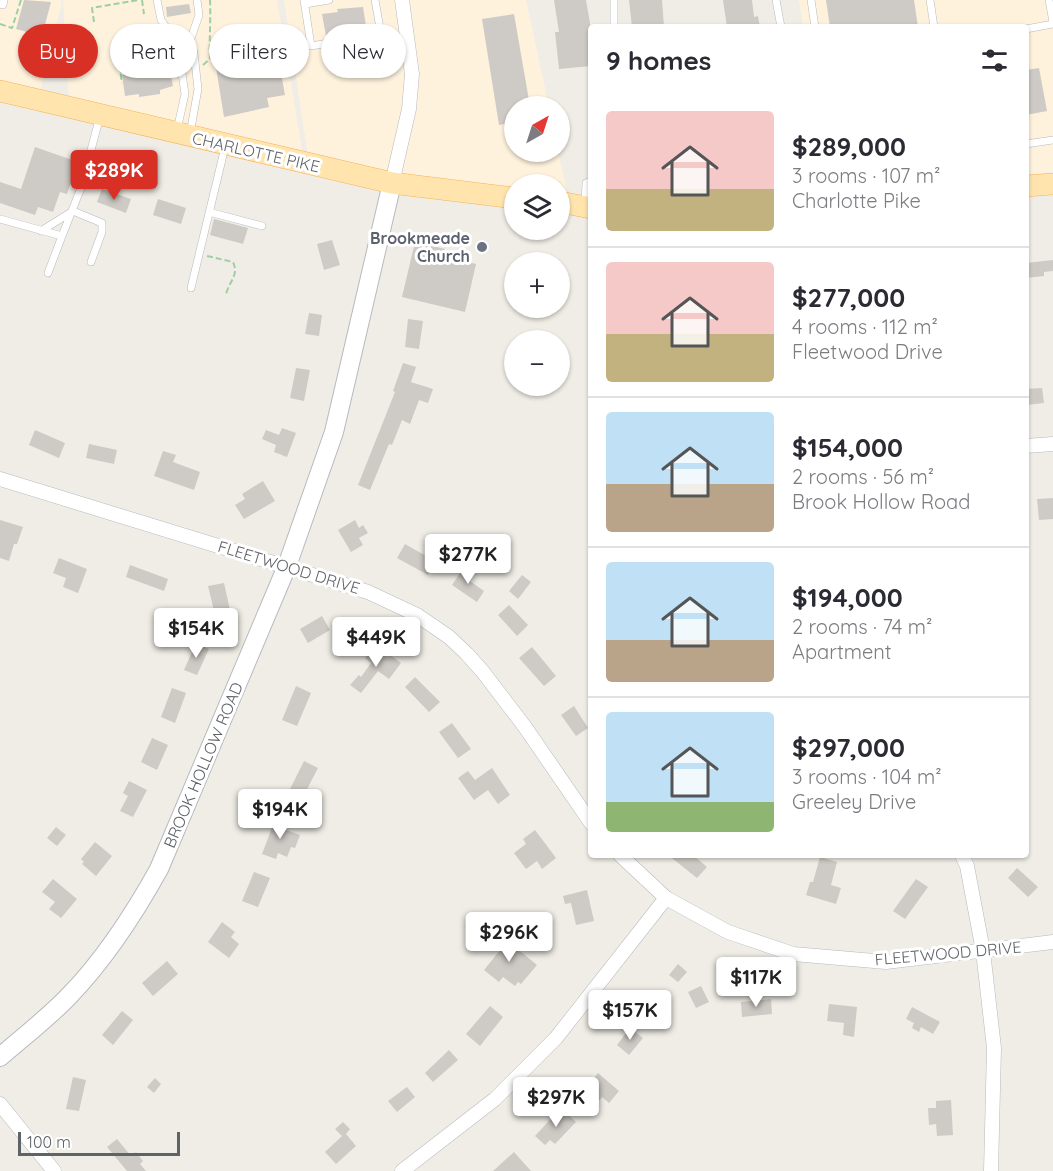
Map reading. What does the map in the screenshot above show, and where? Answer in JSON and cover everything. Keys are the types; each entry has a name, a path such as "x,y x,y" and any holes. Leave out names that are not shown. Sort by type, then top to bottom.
{"main road":[{"name":"CHARLOTTE PIKE","path":"0,91 392,183 504,197"},
{"path":"1029,186 1053,184"},
{"path":"570,204 588,207"}],"street":[{"path":"392,183 409,109 412,74 402,0"},
{"name":"BROOK HOLLOW ROAD","path":"0,1057 69,997 112,944 159,869 286,566 334,432 392,183"},
{"path":"1029,446 1053,444"},
{"name":"FLEETWOOD DRIVE","path":"0,479 286,566 398,604 449,637 483,672 525,727 588,819"},
{"name":"FLEETWOOD DRIVE","path":"623,858 666,898 728,932 793,954 886,962 1053,942"},
{"path":"963,858 967,866 983,951 994,1048 991,1171"},
{"path":"402,1171 495,1099 556,1038 666,898"},
{"path":"0,1104 54,1171"}],"lane":[{"path":"0,4 3,5 4,0"},
{"path":"157,0 164,24"},
{"path":"196,24 199,15 197,0"},
{"path":"328,0 304,2 311,46 381,34 375,0"},
{"path":"614,0 614,24"},
{"path":"776,0 780,24"},
{"path":"811,0 815,24"},
{"path":"930,0 934,24"},
{"path":"1029,28 1053,23 1049,0"},
{"path":"183,78 185,94 183,135"},
{"path":"183,135 198,89 197,78"},
{"path":"48,273 73,211 100,114"},
{"path":"1029,144 1053,140"},
{"path":"191,288 226,145"},
{"path":"588,182 586,183 588,207"},
{"path":"40,231 73,211"},
{"path":"73,211 102,223 102,232 92,262"},
{"path":"209,212 262,226"},
{"path":"0,219 62,236"}],"path":[{"path":"0,24 12,28 21,0"},
{"path":"94,22 92,8 140,0 144,14"},
{"path":"210,0 210,24"},
{"path":"197,69 209,59"},
{"path":"121,78 122,83"},
{"path":"207,256 232,262 236,275 230,281 226,294"}],"shaded area":[{"path":"0,0 61,0 56,24 18,24 18,78 43,78 40,94 0,84"},
{"path":"63,0 277,0 281,24 209,24 209,78 290,78 303,155 69,99 68,78 98,78 98,24 64,24"},
{"path":"284,0 526,0 547,96 504,96 504,162 560,162 563,174 504,174 504,188 437,180 308,156 296,78 309,78 309,24 288,24"},
{"path":"799,0 1053,0 1053,172 1029,175 1029,24 803,24"}],"building":[{"path":"24,0 51,2 45,24 18,24 18,30 16,29"},
{"path":"554,0 586,0 590,23 588,24 588,66 559,69 555,32 559,32"},
{"path":"629,0 662,0 664,24 632,24"},
{"path":"723,0 752,0 754,17 758,16 759,24 727,24"},
{"path":"826,0 914,0 918,24 830,24"},
{"path":"189,4 191,13 167,17 166,7"},
{"path":"363,7 366,24 324,24 322,14 338,12 337,9"},
{"path":"514,14 528,96 504,96 504,124 499,125 482,19"},
{"path":"1039,68 1047,111 1029,114 1029,70"},
{"path":"122,78 171,78 173,86 160,90 160,94 125,96"},
{"path":"218,78 282,78 285,95 267,98 269,107 224,117"},
{"path":"35,147 78,162 67,194 60,192 53,212 38,207 35,215 0,203 0,182 21,189"},
{"path":"102,189 131,199 126,213 97,202"},
{"path":"158,199 186,208 181,224 153,215"},
{"path":"214,219 248,228 243,244 210,235"},
{"path":"332,240 340,265 324,270 317,244"},
{"path":"415,242 445,249 443,256 476,264 465,312 402,297"},
{"path":"1053,260 1053,271 1044,272 1044,276 1029,278 1029,263"},
{"path":"309,313 322,315 319,336 305,334"},
{"path":"408,319 423,321 419,349 405,347"},
{"path":"403,363 416,367 411,382 433,389 428,403 419,400 410,424 402,420 392,445 389,444 370,490 358,485 395,392 393,391"},
{"path":"296,368 310,370 304,401 290,398"},
{"path":"1042,388 1044,403 1029,405 1029,389"},
{"path":"282,428 296,433 287,457 274,452 276,445 262,439 266,430 279,435"},
{"path":"35,430 65,443 59,458 29,445"},
{"path":"89,444 117,450 114,464 86,458"},
{"path":"163,451 176,455 173,462 200,472 194,490 154,476"},
{"path":"263,481 275,501 244,519 235,505 245,499 242,494"},
{"path":"1053,498 1053,519 1039,520 1037,499"},
{"path":"0,520 23,527 17,544 14,544 9,561 0,558"},
{"path":"355,520 359,528 363,525 368,533 359,538 363,545 351,552 338,530"},
{"path":"405,544 435,561 428,575 397,558"},
{"path":"59,558 87,569 78,593 63,587 66,578 53,573"},
{"path":"130,565 168,579 164,591 126,577"},
{"path":"464,567 474,574 470,581 484,591 477,602 452,585"},
{"path":"522,575 531,582 518,599 509,591"},
{"path":"224,583 232,619 217,623 208,586"},
{"path":"509,605 528,625 517,636 498,615"},
{"path":"322,616 330,630 308,643 300,629"},
{"path":"196,643 209,649 197,675 184,670"},
{"path":"375,644 401,663 389,679 378,671 361,693 350,685 359,675 361,677 371,663 365,658"},
{"path":"532,647 556,676 544,686 519,658"},
{"path":"415,677 440,702 429,712 405,687"},
{"path":"296,686 311,693 297,726 282,720"},
{"path":"172,688 186,693 175,723 161,717"},
{"path":"574,706 588,728 576,736 561,715"},
{"path":"452,723 471,749 458,758 439,732"},
{"path":"152,738 168,745 157,770 141,762"},
{"path":"304,761 318,768 303,797 290,789"},
{"path":"492,768 510,795 498,804 488,790 474,800 458,778 468,771 475,780"},
{"path":"129,781 147,790 133,817 120,811 128,796 123,793"},
{"path":"276,817 290,822 286,830 300,835 295,848 291,847 287,857 278,853 276,859 262,854"},
{"path":"56,827 66,835 57,846 47,838"},
{"path":"535,830 556,858 542,869 537,861 526,869 514,853 526,844 523,839"},
{"path":"95,842 112,856 96,876 82,864 84,862 81,859"},
{"path":"672,858 696,858 707,867 697,878"},
{"path":"820,858 837,862 831,885 841,888 836,904 806,895 810,882 813,882"},
{"path":"1017,868 1038,887 1028,897 1008,878"},
{"path":"254,872 270,878 258,907 242,901"},
{"path":"53,879 77,899 61,918 49,909 55,902 42,892"},
{"path":"916,879 928,887 905,919 893,911"},
{"path":"587,890 594,921 576,925 571,903 565,904 563,896"},
{"path":"222,922 235,932 231,937 239,944 229,958 208,942"},
{"path":"498,933 537,965 521,984 518,982 515,986 503,977 499,982 484,970 501,949 491,941"},
{"path":"167,961 178,974 153,996 142,983"},
{"path":"678,964 687,972 678,982 669,975"},
{"path":"701,986 709,1002 696,1008 688,992"},
{"path":"771,999 772,1014 742,1017 741,1002"},
{"path":"829,1004 857,1007 854,1037 843,1035 844,1023 827,1021"},
{"path":"490,1006 503,1017 480,1046 466,1034"},
{"path":"912,1007 940,1022 933,1034 921,1027 919,1032 912,1028 914,1023 906,1019"},
{"path":"122,1011 133,1020 113,1045 102,1035"},
{"path":"630,1028 643,1038 629,1055 617,1045"},
{"path":"449,1050 458,1060 433,1082 425,1073"},
{"path":"598,1073 619,1091 609,1103 602,1097 590,1112 576,1099"},
{"path":"73,1077 86,1080 79,1111 66,1109"},
{"path":"155,1078 161,1084 154,1093 147,1087"},
{"path":"407,1087 415,1097 397,1112 388,1101"},
{"path":"951,1100 953,1135 937,1136 936,1124 929,1125 928,1108 936,1108 936,1101"},
{"path":"564,1110 576,1122 555,1144 550,1140 545,1145 535,1136 556,1113 559,1116"},
{"path":"343,1122 350,1129 346,1134 356,1146 336,1164 325,1152 342,1136 335,1129"},
{"path":"117,1139 131,1156 136,1152 143,1161 140,1164 146,1171 127,1171 107,1147"},
{"path":"514,1152 531,1171 493,1171"}],"place":[{"name":"Brookmeade Church","path":"482,247"}]}
